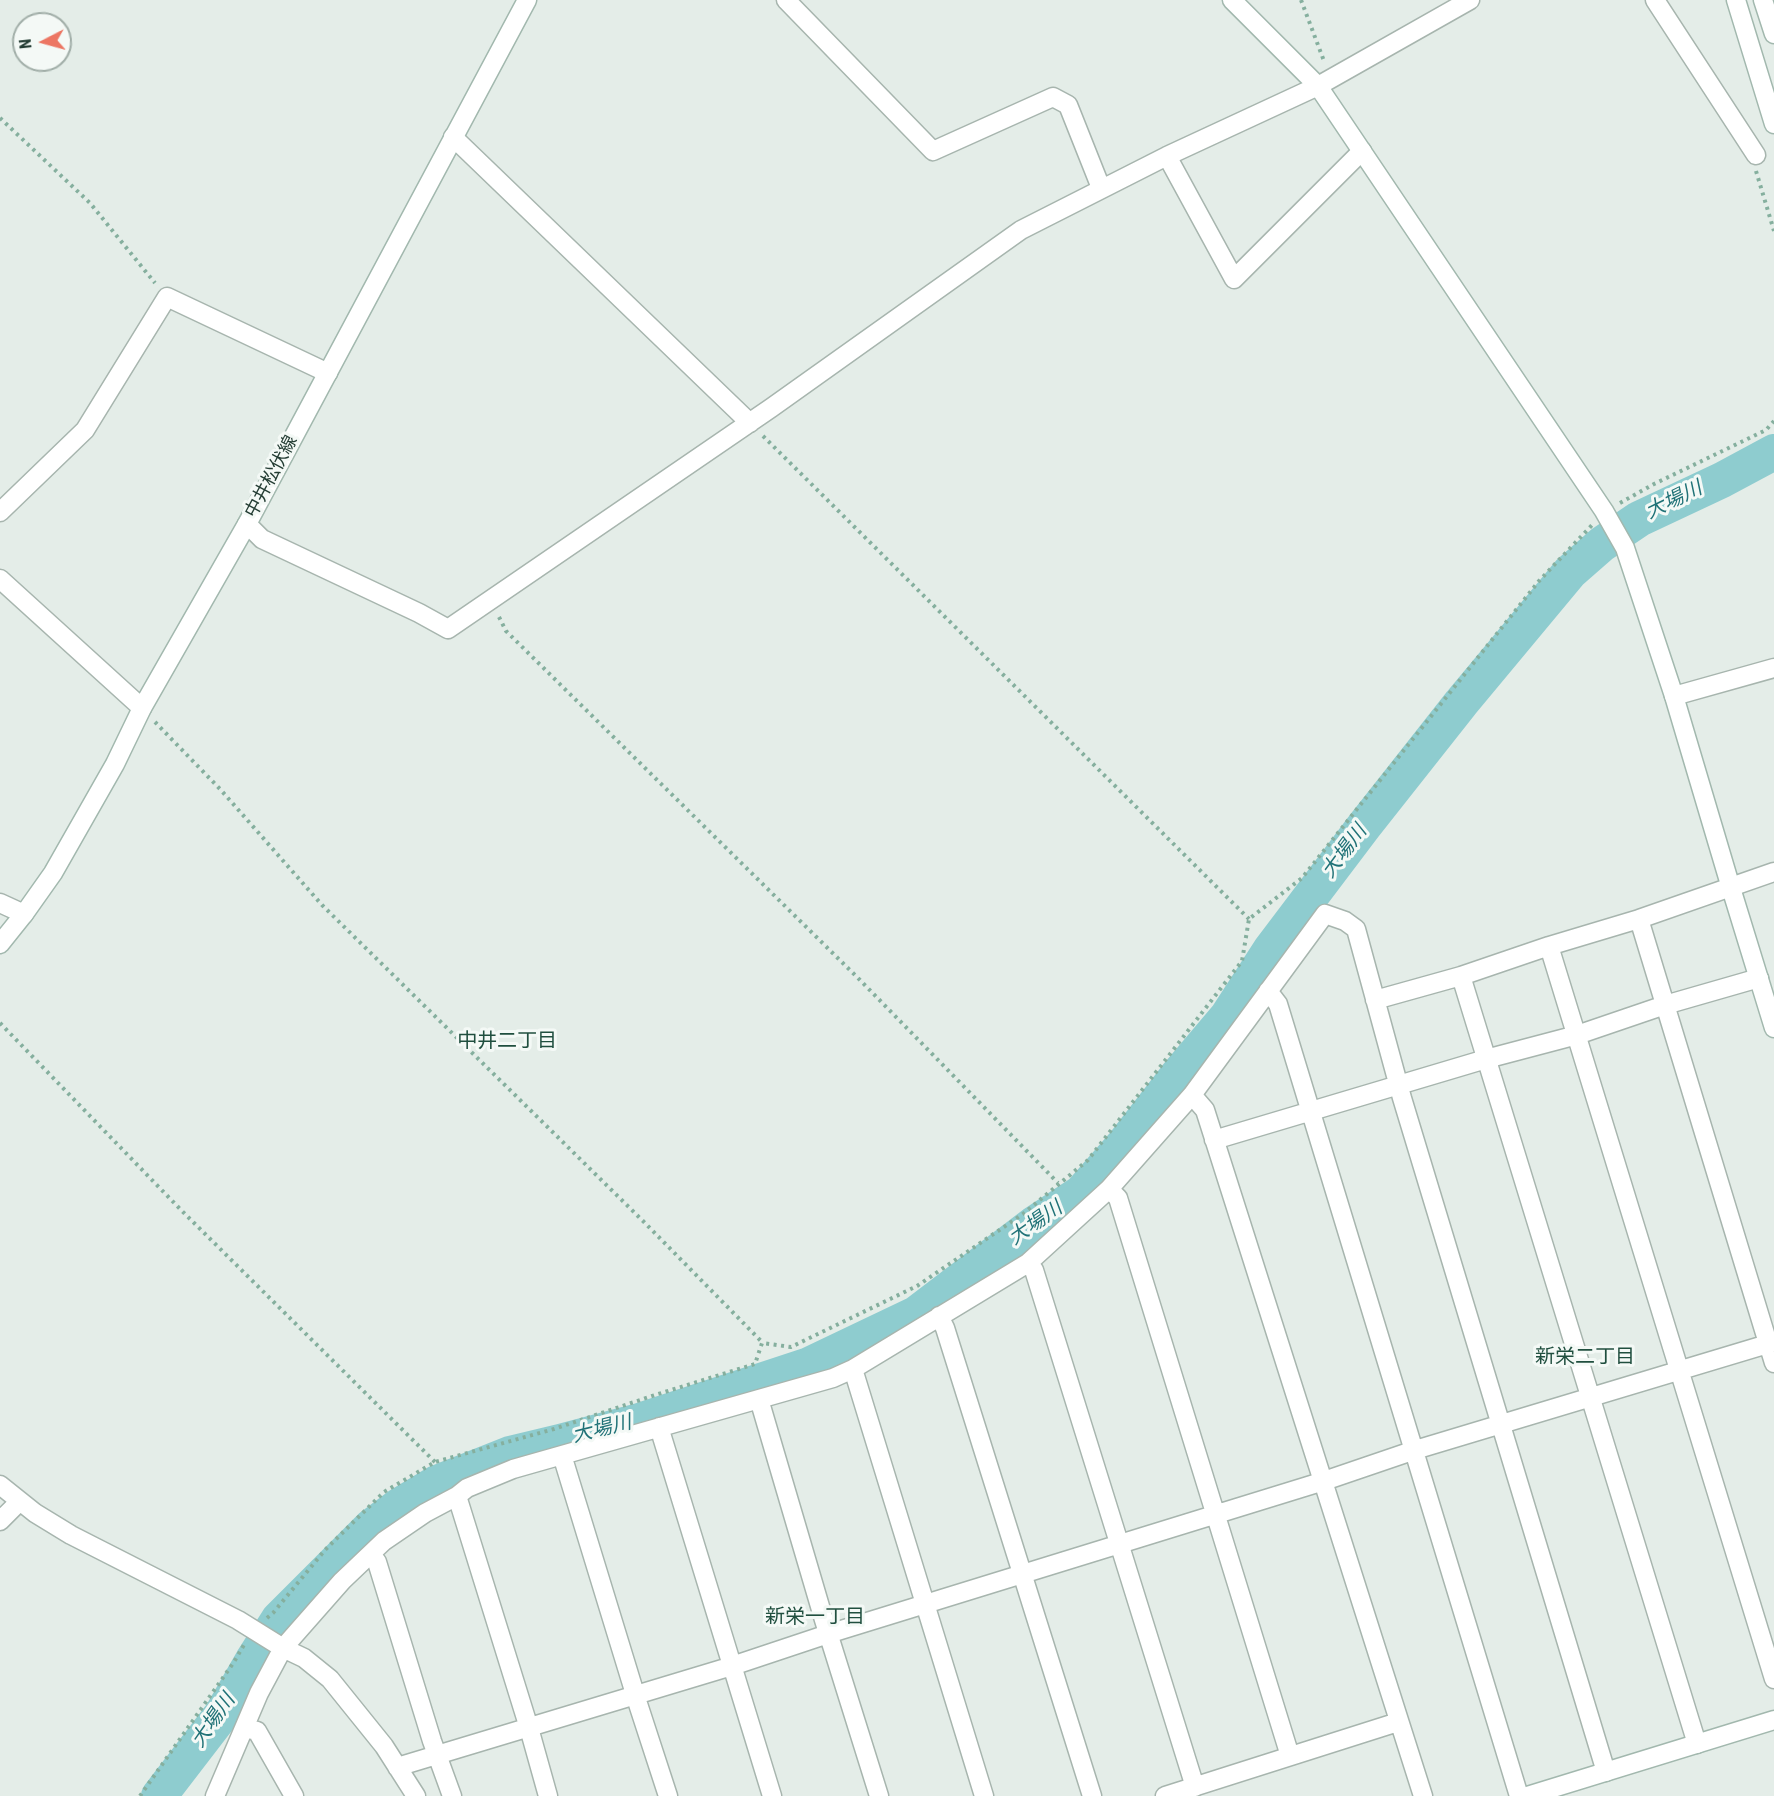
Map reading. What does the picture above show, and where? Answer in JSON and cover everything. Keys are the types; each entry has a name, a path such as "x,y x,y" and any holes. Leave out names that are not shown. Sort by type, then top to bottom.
{"street":[{"name":"中井松伏線","path":"0,944 53,873 115,764 142,708 247,524 527,0"},
{"path":"786,0 933,151 1053,97 1068,105 1101,188"},
{"path":"1232,0 1318,86 1604,511 1625,548 1674,696 1774,1028"},
{"path":"247,524 262,539 448,629 750,423 1021,230 1167,156 1318,86 1470,0"},
{"path":"1655,0 1754,158"},
{"path":"1736,0 1774,124"},
{"path":"1763,0 1774,34"},
{"path":"453,137 750,423"},
{"path":"1167,156 1234,279 1362,151"},
{"path":"0,512 85,430 167,297 328,373"},
{"path":"0,579 142,708"},
{"path":"1674,696 1774,668"},
{"path":"1375,1000 1461,976 1639,919 1774,872"},
{"path":"0,903 24,914"},
{"path":"215,1796 259,1693 267,1638 342,1581 384,1541 467,1488 513,1469 833,1378 853,1369 1028,1263 1109,1189 1192,1095 1325,914 1345,921 1356,929 1398,1085 1606,1772"},
{"path":"1639,919 1771,1343 1774,1363"},
{"path":"1549,946 1774,1679"},
{"path":"1461,976 1697,1744"},
{"path":"1214,1140 1486,1059 1577,1035 1665,1005 1759,978"},
{"path":"1268,991 1278,1004 1312,1112 1519,1796"},
{"path":"1192,1095 1205,1110 1423,1796"},
{"path":"1109,1189 1118,1198 1290,1756"},
{"path":"1028,1263 1034,1270 1195,1787"},
{"path":"939,1316 945,1328 1092,1796"},
{"path":"397,1767 732,1666 828,1634 1324,1481 1415,1450 1771,1343"},
{"path":"853,1369 984,1796"},
{"path":"759,1399 828,1634 879,1796"},
{"path":"659,1427 772,1796"},
{"path":"562,1455 668,1796"},
{"path":"0,1485 35,1513 71,1535 304,1658 330,1678 384,1746 416,1796"},
{"path":"457,1496 548,1796"},
{"path":"0,1521 20,1501"},
{"path":"371,1554 377,1562 437,1756 452,1796"},
{"path":"1527,1796 1774,1720"},
{"path":"1165,1796 1398,1722"},
{"path":"245,1728 257,1731 294,1796"}],"path":[{"path":"1301,0 1324,61"},
{"path":"0,118 90,203 167,297"},
{"path":"1754,158 1774,231"},
{"path":"142,708 220,789 322,905 643,1221 762,1343 791,1347 916,1286 1023,1214 1088,1160 1242,961 1249,919 1302,878 1539,581 1604,511 1766,430 1774,421"},
{"path":"750,423 1249,919"},
{"path":"490,600 506,631 850,970 1059,1183"},
{"path":"0,1023 182,1211 435,1462"},
{"path":"140,1796 234,1662 267,1638 273,1613 325,1550 384,1492 435,1462 554,1429 755,1364 762,1343"}],"waterway":[{"name":"大場川","path":"159,1796 222,1714 279,1619 371,1527 399,1506 437,1483 510,1454 636,1422 809,1365 916,1314 1034,1224 1081,1193 1124,1144 1227,1017 1271,949 1364,826 1461,703 1570,572 1602,544 1639,519 1722,480 1774,452"}],"district":[{"name":"中井二丁目","path":"507,1042"},
{"name":"新栄二丁目","path":"1585,1358"},
{"name":"新栄一丁目","path":"815,1618"}]}
